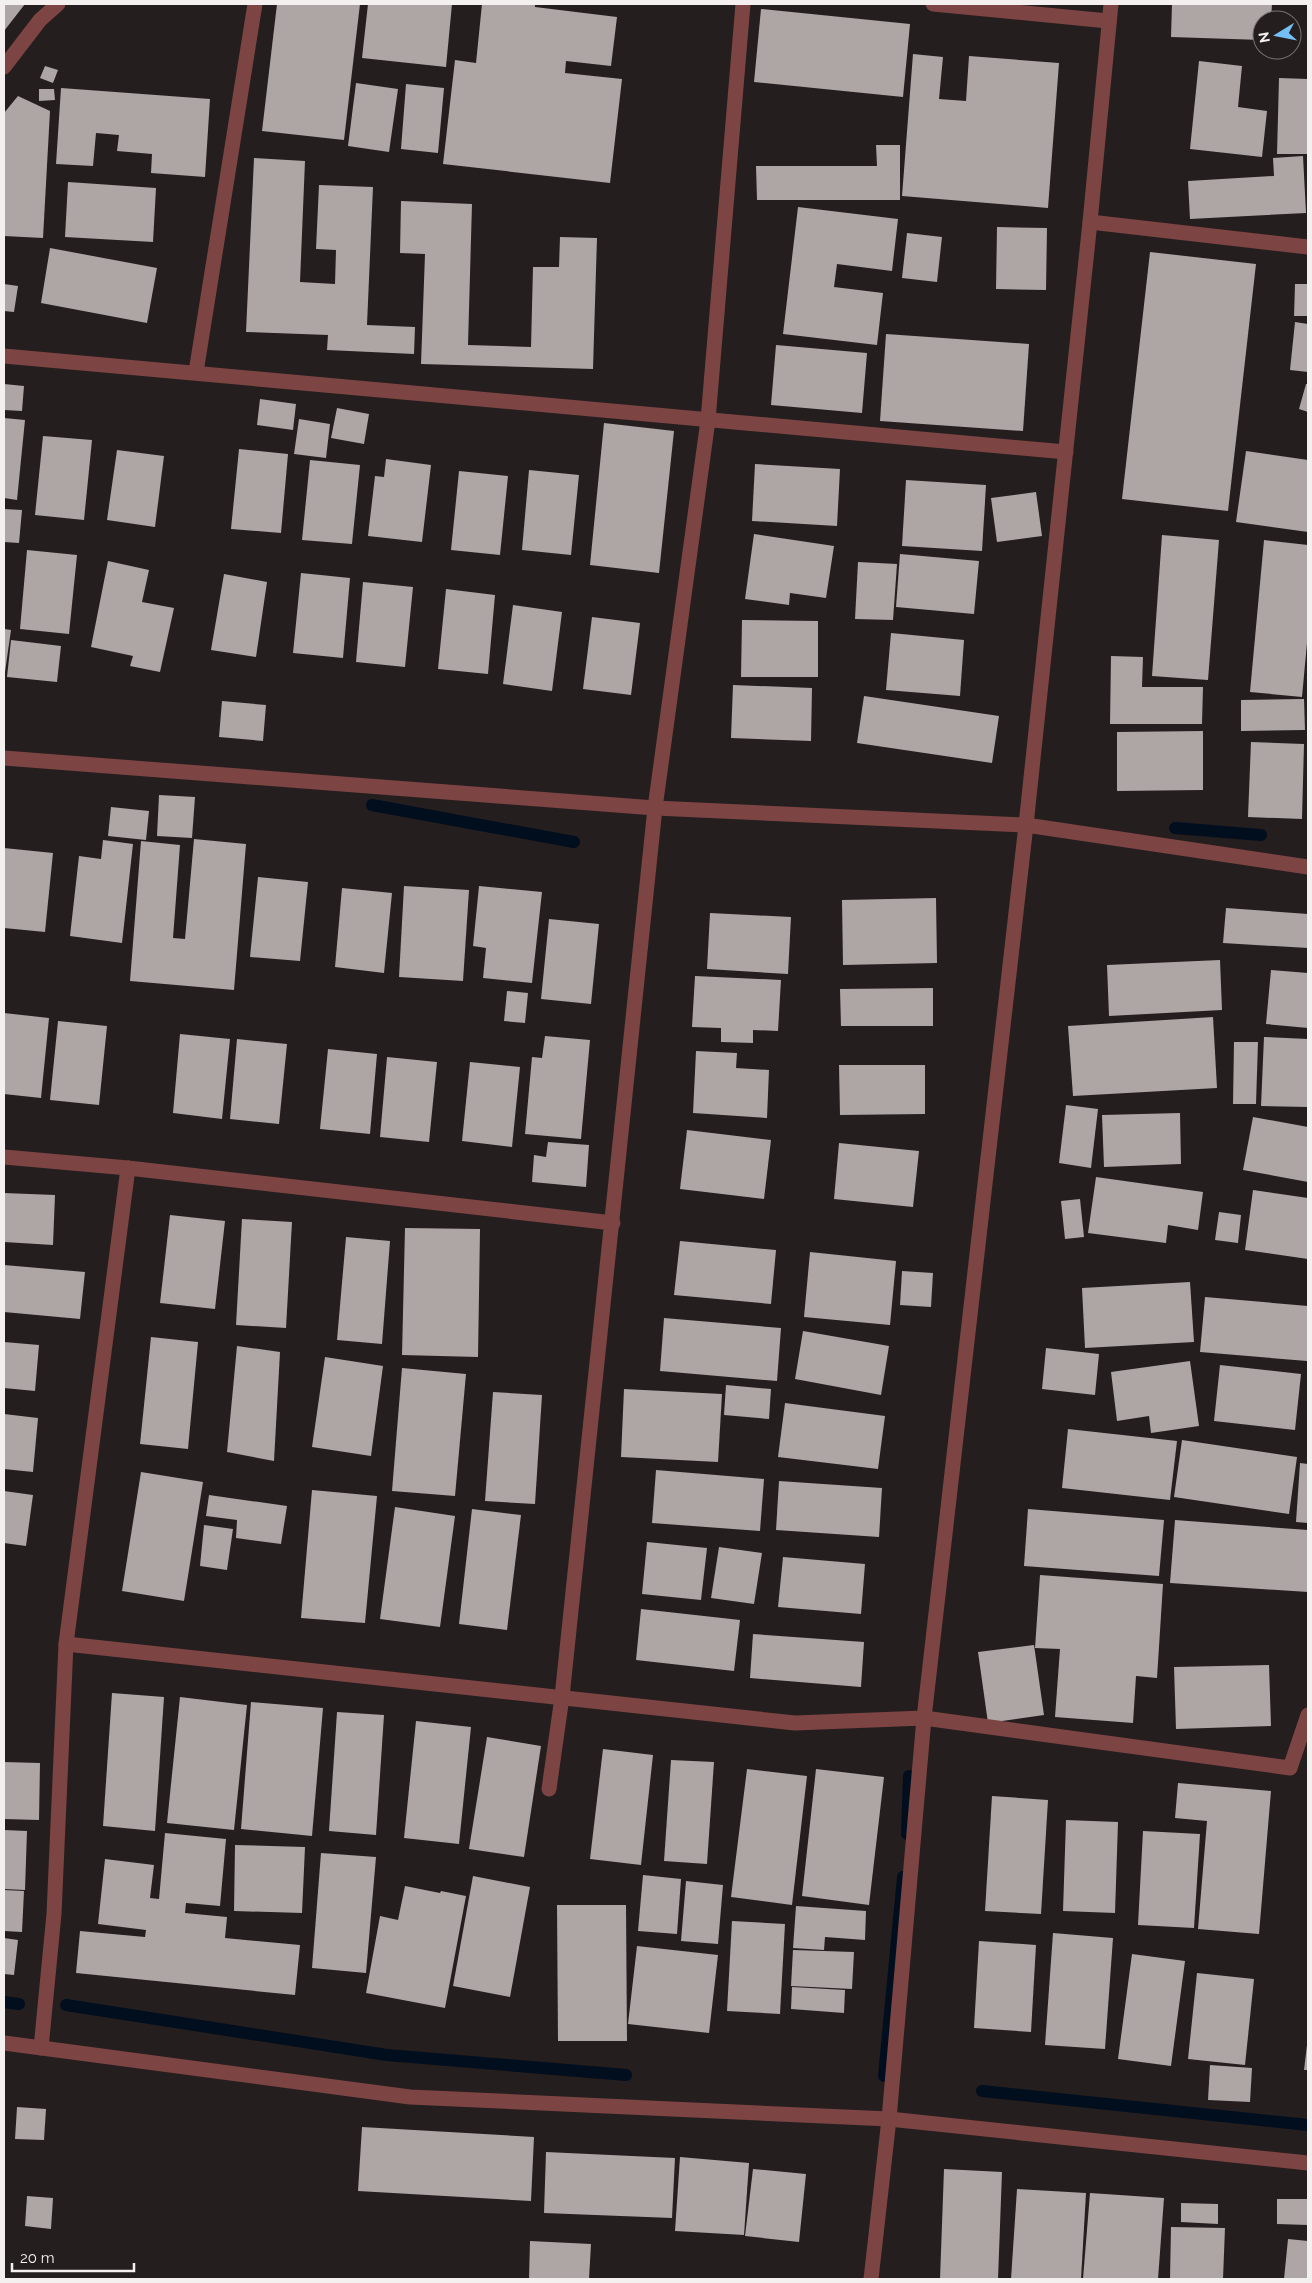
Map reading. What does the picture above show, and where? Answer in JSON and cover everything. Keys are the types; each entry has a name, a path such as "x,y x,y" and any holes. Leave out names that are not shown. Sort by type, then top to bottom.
{"street":[{"path":"4,67 40,20 58,4"},
{"path":"196,372 254,4"},
{"path":"549,1789 562,1697 655,808 708,420 742,4"},
{"path":"933,4 1108,21"},
{"path":"871,2279 888,2118 924,1718 1026,825 1090,222 1111,4"},
{"path":"1090,222 1308,247"},
{"path":"4,356 1066,452"},
{"path":"4,758 655,808 1026,825 1308,866"},
{"path":"4,1158 128,1168 613,1223"},
{"path":"41,2048 54,1914 66,1644 128,1168"},
{"path":"66,1644 795,1723 924,1718 1290,1768 1308,1714"},
{"path":"4,2043 410,2097 888,2118 1308,2163"}],"building":[{"path":"4,4 25,4 4,31"},
{"path":"277,4 360,4 344,140 262,131"},
{"path":"368,4 452,4 446,67 362,58"},
{"path":"482,4 525,4 535,5 535,7 617,17 611,66 566,61 565,73 622,79 610,183 443,164 455,60 476,63"},
{"path":"1172,4 1272,4 1272,10 1252,10 1252,40 1171,37"},
{"path":"761,9 910,24 903,97 754,82"},
{"path":"913,54 943,57 939,99 966,101 969,56 1059,63 1048,208 902,196"},
{"path":"1199,61 1242,66 1238,107 1267,111 1262,157 1190,149"},
{"path":"45,66 58,70 53,83 40,78"},
{"path":"1279,78 1308,79 1308,154 1277,154"},
{"path":"356,83 398,89 389,152 348,146"},
{"path":"406,84 444,88 438,153 401,149"},
{"path":"61,88 210,99 205,177 151,173 152,154 117,151 119,135 96,133 93,166 56,164"},
{"path":"39,89 54,89 55,100 39,101"},
{"path":"18,96 50,111 43,238 4,236 4,113"},
{"path":"876,145 900,145 900,200 757,200 756,166 877,166"},
{"path":"1303,156 1306,213 1190,219 1188,181 1274,176 1273,158"},
{"path":"254,158 305,161 300,282 335,284 336,250 316,249 319,185 373,187 367,325 415,327 414,354 327,350 328,335 246,332"},
{"path":"68,182 156,188 153,242 65,237"},
{"path":"401,201 472,204 468,345 531,347 533,267 559,267 560,237 597,238 593,369 421,364 425,254 400,253"},
{"path":"798,207 898,219 892,271 837,264 834,287 883,293 877,345 783,334"},
{"path":"997,227 1047,228 1046,290 996,289"},
{"path":"907,233 942,237 937,282 902,278"},
{"path":"50,248 157,268 147,323 41,303"},
{"path":"1150,252 1256,264 1228,511 1122,499"},
{"path":"4,284 18,286 14,312 4,311"},
{"path":"1295,284 1308,284 1308,316 1294,316"},
{"path":"1295,322 1308,324 1308,372 1290,370"},
{"path":"886,334 1029,344 1023,431 880,421"},
{"path":"776,345 867,353 862,413 771,405"},
{"path":"4,384 24,386 22,411 4,410"},
{"path":"1306,384 1308,384 1308,412 1299,409"},
{"path":"260,399 296,404 293,430 257,425"},
{"path":"337,408 369,414 364,444 331,438"},
{"path":"4,418 25,420 17,500 4,498"},
{"path":"299,419 330,424 326,458 294,454"},
{"path":"604,423 674,431 659,573 590,565"},
{"path":"43,436 92,440 84,520 35,515"},
{"path":"239,449 288,454 281,533 231,529"},
{"path":"117,450 164,456 155,527 107,520"},
{"path":"1246,451 1308,460 1308,532 1236,522"},
{"path":"386,459 431,465 422,542 368,536 375,476 384,477"},
{"path":"310,460 360,465 352,544 302,540"},
{"path":"755,464 840,469 837,526 752,521"},
{"path":"529,470 579,475 571,555 522,550"},
{"path":"459,471 508,476 500,555 451,550"},
{"path":"906,480 986,485 982,551 902,546"},
{"path":"1036,492 1042,536 997,542 991,498"},
{"path":"4,509 22,510 19,543 4,542"},
{"path":"754,534 834,546 826,598 790,593 789,605 745,599"},
{"path":"1162,535 1219,540 1208,680 1152,676"},
{"path":"1264,540 1308,545 1308,632 1302,697 1250,692"},
{"path":"27,550 77,555 69,634 20,629"},
{"path":"900,554 979,561 974,614 896,607"},
{"path":"108,561 149,570 142,602 174,608 160,672 130,666 133,656 91,647"},
{"path":"858,562 897,564 893,620 855,619"},
{"path":"301,573 350,578 343,658 293,653"},
{"path":"224,574 267,582 256,657 211,650"},
{"path":"363,582 413,587 405,667 356,662"},
{"path":"446,589 495,595 488,674 438,669"},
{"path":"513,605 562,612 552,691 503,684"},
{"path":"592,617 640,623 631,695 583,689"},
{"path":"742,620 818,621 818,677 741,677"},
{"path":"4,629 11,630 5,672 4,672"},
{"path":"891,633 964,640 960,696 886,690"},
{"path":"11,640 61,646 57,682 7,677"},
{"path":"1111,656 1143,657 1142,687 1203,687 1202,724 1110,724"},
{"path":"733,685 812,688 811,741 731,738"},
{"path":"864,696 999,716 992,763 857,743"},
{"path":"1304,699 1305,730 1241,731 1241,700"},
{"path":"222,701 266,705 263,741 219,737"},
{"path":"1203,731 1203,790 1117,791 1117,732"},
{"path":"1251,742 1304,744 1302,819 1248,817"},
{"path":"159,795 195,797 192,838 157,836"},
{"path":"111,807 149,811 146,840 108,836"},
{"path":"194,839 246,844 234,990 130,981 141,841 180,845 173,938 185,939"},
{"path":"103,840 133,844 122,943 70,936 79,856 101,859"},
{"path":"4,848 53,853 45,932 4,928"},
{"path":"258,877 308,882 300,961 250,957"},
{"path":"404,886 469,890 463,981 399,977"},
{"path":"479,886 542,892 532,983 483,978 486,948 473,946"},
{"path":"342,888 392,893 384,973 335,967"},
{"path":"936,898 937,963 843,965 842,900"},
{"path":"1226,908 1308,914 1308,948 1223,943"},
{"path":"710,913 791,917 788,974 707,969"},
{"path":"549,919 599,924 591,1004 541,999"},
{"path":"1220,960 1222,1010 1109,1016 1107,965"},
{"path":"1271,970 1308,973 1308,1028 1266,1024"},
{"path":"695,976 781,980 778,1031 753,1030 753,1043 721,1042 721,1028 692,1027"},
{"path":"933,988 933,1026 841,1026 840,989"},
{"path":"507,991 528,993 525,1023 504,1021"},
{"path":"4,1013 49,1018 41,1098 4,1094"},
{"path":"1213,1017 1217,1088 1073,1096 1068,1026"},
{"path":"58,1021 107,1026 99,1105 50,1100"},
{"path":"180,1034 230,1039 222,1119 173,1113"},
{"path":"545,1036 590,1040 581,1139 525,1134 532,1057 542,1058"},
{"path":"1264,1037 1308,1039 1308,1107 1261,1106"},
{"path":"237,1039 287,1044 279,1124 230,1119"},
{"path":"1234,1042 1258,1042 1256,1104 1233,1104"},
{"path":"328,1049 377,1054 370,1134 320,1129"},
{"path":"696,1051 737,1053 736,1068 769,1070 767,1118 693,1113"},
{"path":"387,1057 437,1062 429,1142 380,1137"},
{"path":"470,1062 520,1067 512,1147 462,1141"},
{"path":"839,1065 925,1065 925,1114 840,1115"},
{"path":"1066,1105 1098,1109 1091,1168 1059,1163"},
{"path":"1180,1113 1181,1164 1104,1167 1102,1115"},
{"path":"1253,1117 1308,1127 1308,1182 1243,1170"},
{"path":"687,1130 771,1140 764,1199 680,1189"},
{"path":"548,1142 589,1145 586,1187 532,1182 534,1155 546,1157"},
{"path":"839,1143 919,1151 913,1207 834,1199"},
{"path":"1096,1177 1203,1192 1198,1230 1168,1225 1166,1243 1088,1233"},
{"path":"1253,1190 1308,1198 1308,1259 1245,1250"},
{"path":"4,1193 55,1195 53,1245 4,1242"},
{"path":"1080,1199 1084,1237 1065,1239 1061,1201"},
{"path":"1219,1212 1241,1215 1238,1243 1215,1240"},
{"path":"170,1215 225,1221 215,1309 160,1303"},
{"path":"242,1219 292,1222 286,1328 236,1325"},
{"path":"405,1228 480,1229 478,1357 402,1355"},
{"path":"346,1237 390,1241 382,1344 337,1340"},
{"path":"680,1241 776,1250 771,1304 674,1295"},
{"path":"810,1252 896,1261 890,1325 804,1317"},
{"path":"4,1265 85,1272 80,1319 4,1312"},
{"path":"902,1271 933,1273 931,1307 900,1305"},
{"path":"1190,1282 1194,1342 1085,1348 1082,1288"},
{"path":"1205,1297 1308,1306 1307,1361 1200,1352"},
{"path":"664,1318 781,1328 777,1381 660,1371"},
{"path":"803,1331 889,1346 881,1395 795,1379"},
{"path":"151,1337 198,1342 188,1449 140,1444"},
{"path":"4,1342 39,1345 35,1391 4,1388"},
{"path":"237,1346 280,1352 274,1461 227,1452"},
{"path":"1046,1348 1099,1354 1095,1395 1042,1389"},
{"path":"325,1357 383,1366 371,1456 312,1447"},
{"path":"1190,1361 1199,1426 1151,1433 1149,1416 1117,1421 1111,1372"},
{"path":"1220,1365 1301,1374 1295,1430 1214,1421"},
{"path":"402,1368 466,1374 455,1496 392,1491"},
{"path":"726,1385 771,1389 769,1419 724,1415"},
{"path":"624,1389 722,1394 718,1462 621,1457"},
{"path":"493,1392 542,1395 535,1504 485,1501"},
{"path":"785,1403 885,1416 878,1469 778,1457"},
{"path":"4,1414 38,1418 33,1472 4,1469"},
{"path":"1068,1429 1177,1441 1170,1500 1062,1488"},
{"path":"1182,1440 1297,1457 1289,1514 1174,1497"},
{"path":"1300,1463 1308,1464 1308,1523 1296,1522"},
{"path":"656,1470 764,1479 760,1531 652,1523"},
{"path":"141,1472 203,1482 184,1601 122,1591"},
{"path":"779,1481 882,1488 879,1537 776,1530"},
{"path":"312,1490 377,1496 365,1623 301,1618"},
{"path":"4,1491 33,1495 26,1546 4,1543"},
{"path":"209,1495 287,1506 281,1544 236,1538 237,1520 206,1516"},
{"path":"395,1507 455,1516 440,1627 380,1619"},
{"path":"472,1509 521,1515 507,1630 459,1624"},
{"path":"1028,1509 1164,1520 1159,1576 1024,1566"},
{"path":"1175,1520 1308,1530 1308,1592 1170,1583"},
{"path":"204,1525 233,1529 227,1570 200,1566"},
{"path":"647,1542 707,1548 701,1600 642,1594"},
{"path":"719,1547 762,1553 754,1604 711,1598"},
{"path":"783,1557 865,1564 861,1614 778,1607"},
{"path":"1040,1575 1163,1584 1157,1678 1136,1676 1133,1723 1055,1717 1060,1649 1035,1648"},
{"path":"641,1609 740,1620 734,1671 636,1660"},
{"path":"753,1634 864,1642 861,1687 750,1678"},
{"path":"1034,1645 1044,1715 988,1723 978,1652"},
{"path":"1269,1665 1271,1726 1176,1729 1174,1667"},
{"path":"112,1693 164,1697 155,1831 103,1826"},
{"path":"180,1697 247,1705 234,1830 167,1823"},
{"path":"251,1702 323,1708 312,1836 241,1829"},
{"path":"337,1712 384,1715 376,1835 329,1831"},
{"path":"416,1721 471,1727 459,1844 404,1838"},
{"path":"487,1737 541,1746 524,1857 469,1849"},
{"path":"603,1749 653,1755 641,1865 590,1859"},
{"path":"671,1760 714,1762 707,1864 664,1861"},
{"path":"4,1762 40,1763 39,1820 4,1819"},
{"path":"747,1769 807,1776 792,1905 731,1897"},
{"path":"816,1769 884,1777 869,1905 802,1896"},
{"path":"1178,1783 1271,1791 1259,1934 1198,1929 1207,1821 1175,1818"},
{"path":"992,1796 1048,1800 1041,1914 985,1911"},
{"path":"1066,1820 1118,1822 1115,1913 1063,1911"},
{"path":"4,1830 27,1831 25,1890 4,1889"},
{"path":"1143,1831 1200,1834 1194,1928 1138,1925"},
{"path":"165,1833 226,1839 220,1906 186,1903 185,1913 227,1917 225,1938 300,1945 295,1995 76,1973 80,1931 145,1937 146,1930 98,1924 105,1859 154,1865 150,1898 159,1899"},
{"path":"235,1845 305,1847 302,1913 234,1911"},
{"path":"321,1853 376,1857 366,1973 312,1968"},
{"path":"643,1875 681,1879 677,1934 638,1931"},
{"path":"473,1876 530,1887 510,1997 453,1986"},
{"path":"686,1881 723,1885 718,1944 681,1941"},
{"path":"405,1886 466,1896 445,2008 366,1993 380,1916 398,1920"},
{"path":"4,1890 24,1891 22,1932 4,1931"},
{"path":"557,1905 626,1905 627,2041 558,2041"},
{"path":"796,1906 866,1911 865,1940 825,1937 824,1950 793,1948"},
{"path":"732,1921 785,1924 780,2014 727,2011"},
{"path":"1053,1933 1113,1938 1105,2049 1045,2045"},
{"path":"4,1938 18,1940 14,1975 4,1974"},
{"path":"979,1941 1036,1945 1031,2032 974,2028"},
{"path":"637,1946 718,1955 709,2033 628,2024"},
{"path":"793,1950 854,1952 852,1989 791,1986"},
{"path":"1132,1954 1185,1961 1171,2066 1118,2059"},
{"path":"1197,1973 1254,1979 1245,2065 1188,2059"},
{"path":"792,1987 845,1990 844,2013 791,2009"},
{"path":"1307,2045 1308,2070 1304,2070"},
{"path":"1210,2065 1252,2068 1250,2102 1208,2100"},
{"path":"17,2107 46,2109 44,2140 15,2139"},
{"path":"362,2127 534,2137 531,2201 358,2191"},
{"path":"546,2152 675,2158 672,2218 544,2213"},
{"path":"680,2157 749,2163 744,2235 675,2231"},
{"path":"753,2169 806,2174 799,2242 745,2236"},
{"path":"944,2169 1002,2172 998,2279 940,2279"},
{"path":"1017,2189 1086,2193 1081,2279 1011,2279"},
{"path":"1090,2193 1164,2198 1158,2279 1083,2279"},
{"path":"27,2196 53,2198 51,2229 25,2226"},
{"path":"1277,2199 1308,2199 1308,2225 1277,2224"},
{"path":"1181,2203 1218,2204 1218,2224 1181,2222"},
{"path":"1171,2227 1225,2228 1223,2279 1170,2279"},
{"path":"1288,2239 1308,2241 1308,2279 1284,2279"},
{"path":"530,2241 591,2244 589,2279 529,2279"}],"waterway":[{"path":"372,805 574,842"},
{"path":"1175,828 1261,835"},
{"path":"907,1834 909,1776"},
{"path":"884,2076 903,1877"},
{"path":"4,2002 19,2004"},
{"path":"66,2005 387,2055 626,2075"},
{"path":"982,2091 1308,2125"}]}
